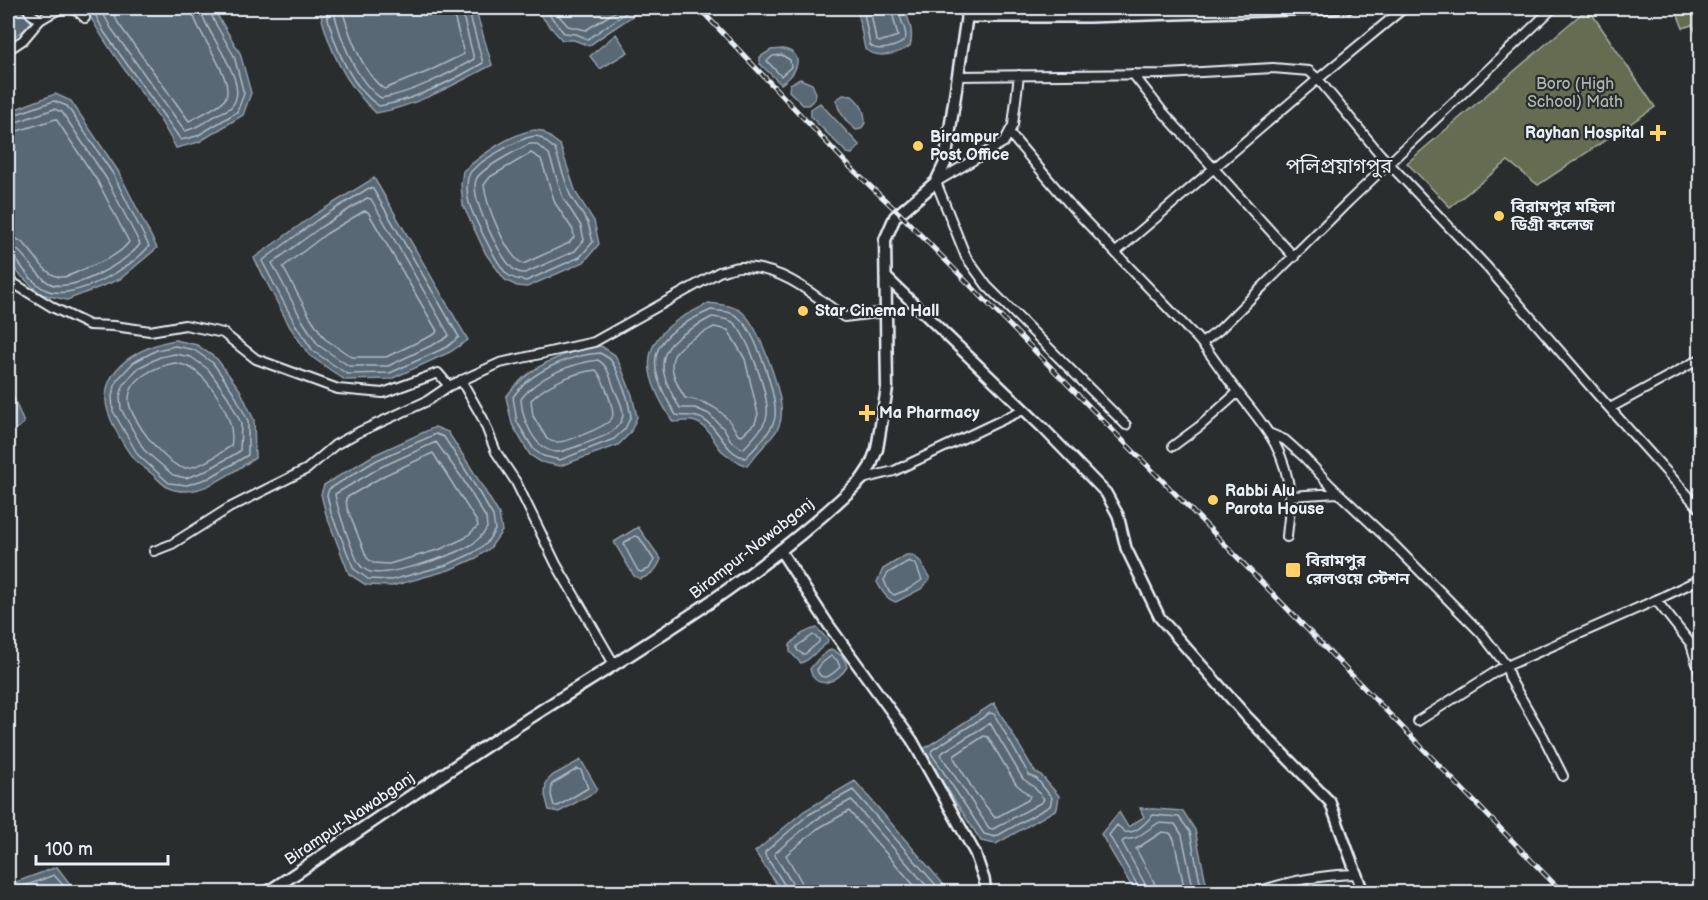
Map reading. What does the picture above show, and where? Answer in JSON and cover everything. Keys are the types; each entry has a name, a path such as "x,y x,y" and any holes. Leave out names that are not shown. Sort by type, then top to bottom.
{"main road":[{"name":"Birampur-Nawabganj","path":"268,892 491,742 700,609 780,550 862,479 870,467 882,427 887,388 885,240 900,212 936,182 945,163 967,12"}],"street":[{"path":"27,8 31,14 42,19 68,8 77,9 85,18"},
{"path":"8,50 23,40 51,8"},
{"path":"967,12 1089,17 1348,8"},
{"path":"1116,252 1318,78 1404,8"},
{"path":"1203,342 1218,331 1553,8"},
{"path":"959,76 1133,74 1273,68 1309,71 1318,78 1389,164 1487,267 1701,508"},
{"path":"1133,74 1162,111 1294,257"},
{"path":"1019,75 1010,134 1004,142 936,182 966,257 987,286 1126,425"},
{"path":"1010,134 1072,207 1203,342 1237,393 1271,434 1278,448 1290,496 1287,537"},
{"path":"154,551 172,544 229,508 307,468 335,445 427,401 460,380 500,363 594,342 719,272 741,266 764,270 792,280 844,317 885,312"},
{"path":"885,276 1106,493 1118,515 1131,559 1153,607 1167,628 1248,718 1330,802 1363,892"},
{"path":"8,280 54,308 89,325 150,331 184,325 223,333 256,359 338,389 383,393 438,373 449,386"},
{"path":"1610,408 1701,359"},
{"path":"460,380 483,418 496,452 516,482 556,564 614,664"},
{"path":"1173,446 1200,426 1237,393"},
{"path":"862,479 894,471 1023,410"},
{"path":"1271,434 1285,440 1447,597 1482,634 1506,666 1510,679 1563,776"},
{"path":"1290,496 1338,493"},
{"path":"780,550 828,624 912,740 975,853 986,892"},
{"path":"1418,721 1506,666 1701,579"},
{"path":"1656,600 1691,644 1701,674"},
{"path":"1258,892 1293,880 1326,875 1357,874"}],"green space":[{"name":"Boro (High School) Math","path":"1588,8 1655,107 1538,185 1508,161 1450,207 1407,163"},
{"path":"1675,8 1700,8 1700,39 1692,25 1683,28"}],"water":[{"path":"8,8 23,8 32,24 8,41"},
{"path":"93,8 213,8 240,53 251,93 243,115 199,142 176,148 156,113 109,48 89,14"},
{"path":"319,8 473,8 492,65 421,100 376,113 355,90 339,65"},
{"path":"537,8 643,8 589,46 574,40 562,40"},
{"path":"857,8 904,8 911,31 910,46 887,55 875,54 865,49"},
{"path":"616,34 628,52 600,69 590,56"},
{"path":"783,49 795,55 797,65 791,75 781,84 760,64 760,57 771,50"},
{"path":"800,79 812,84 816,93 815,99 808,105 803,105 789,91 790,84"},
{"path":"55,94 71,101 118,171 157,248 120,279 67,300 41,294 17,272 8,256 8,112"},
{"path":"843,95 852,96 862,108 865,123 861,129 856,130 841,113 836,100"},
{"path":"820,103 860,146 852,154 847,153 811,117 811,109"},
{"path":"535,130 542,131 560,145 576,193 594,221 599,244 584,262 527,287 517,286 505,280 486,254 463,205 461,185 463,171 479,158 516,135"},
{"path":"374,178 468,340 450,352 391,379 345,380 309,355 290,327 254,258 314,215"},
{"path":"709,303 728,306 744,314 764,348 779,394 781,417 779,426 747,466 722,451 707,429 698,423 673,422 653,384 650,359 653,347 660,335 685,315"},
{"path":"175,340 197,345 217,359 240,390 254,420 255,458 203,488 185,491 162,484 135,460 115,428 106,403 108,384 121,365 141,351"},
{"path":"601,346 615,355 632,395 637,417 630,433 618,445 560,466 541,462 530,455 512,424 506,397 525,377 548,362 587,348"},
{"path":"8,384 24,423 8,435"},
{"path":"435,427 448,432 499,514 502,531 490,548 476,558 449,570 392,586 366,585 349,574 326,514 321,494 324,485 374,455"},
{"path":"638,527 661,559 653,572 640,579 634,576 614,542"},
{"path":"906,555 912,555 920,561 930,579 921,589 896,602 887,597 877,582 883,569"},
{"path":"817,628 828,640 827,643 801,663 790,652 790,645 802,634"},
{"path":"831,649 841,656 847,667 833,680 822,682 813,676 810,669"},
{"path":"994,703 1035,772 1040,774 1059,796 1057,809 996,844 981,841 922,750"},
{"path":"581,760 597,788 595,792 559,812 549,810 545,795 546,782 553,775"},
{"path":"855,781 950,892 782,892 755,852 804,811"},
{"path":"1140,808 1183,811 1195,830 1208,892 1135,892 1101,834 1119,812 1128,827 1144,817"},
{"path":"57,867 76,892 8,892 8,885"}],"railway":[{"path":"699,8 851,168 899,213 1208,527 1562,892"}],"place":[{"name":"Rayhan Hospital","path":"1658,133"},
{"name":"Birampur Post Office","path":"918,146"},
{"name":"বিরামপুর মহিলা ডিগ্রী কলেজ","path":"1499,216"},
{"name":"Star Cinema Hall","path":"803,311"},
{"name":"Ma Pharmacy","path":"867,413"},
{"name":"Rabbi Alu Parota House","path":"1213,500"},
{"name":"বিরামপুর রেলওয়ে স্টেশন","path":"1293,570"}],"district":[{"name":"পলিপ্রয়াগপুর","path":"1339,167"}]}
